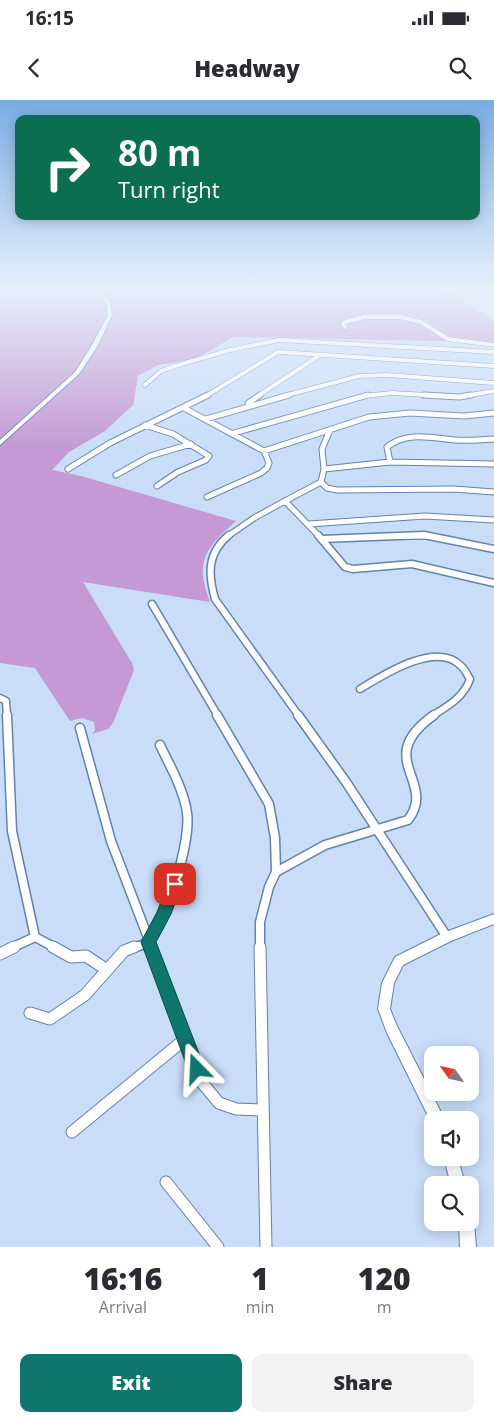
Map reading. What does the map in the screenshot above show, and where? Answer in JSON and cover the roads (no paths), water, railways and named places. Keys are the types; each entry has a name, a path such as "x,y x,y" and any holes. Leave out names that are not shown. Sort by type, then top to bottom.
{"street":[{"path":"0,443 77,373 97,341"},
{"path":"145,385 161,372 175,366 230,350 276,341"},
{"path":"278,352 279,341"},
{"path":"331,341 494,352"},
{"path":"467,341 486,342 494,345"},
{"path":"68,469 110,443 184,408 224,386 278,352 494,366"},
{"path":"242,407 320,355"},
{"path":"206,419 333,382 367,376 387,375 494,383"},
{"path":"234,433 371,394 459,396 494,390"},
{"path":"184,408 264,450 269,463 267,468 261,473 207,497"},
{"path":"264,450 359,420 388,414 418,413 464,416 494,413"},
{"path":"145,425 169,432 207,454 208,458 172,475 157,486"},
{"path":"321,482 324,468 321,451 324,439 330,430"},
{"path":"390,462 387,447 396,440 404,438 494,439"},
{"path":"116,474 150,456 191,444"},
{"path":"324,468 390,462 494,464"},
{"path":"321,482 327,488 337,490 454,489 494,492"},
{"path":"321,482 244,523 223,540 214,553 210,565 210,586 215,599 341,774 447,937"},
{"path":"285,501 349,568 417,565 494,583"},
{"path":"309,524 415,516 494,520"},
{"path":"321,539 424,535 494,549"},
{"path":"152,604 270,804 275,838 276,872 269,887 260,922 266,1247"},
{"path":"276,872 325,845 408,820 416,808 416,793 405,755 409,740 422,723 466,690 470,679 458,663 440,658 425,658 404,664 360,689"},
{"path":"0,698 6,701 12,831 35,937 71,957 86,956 107,970"},
{"path":"80,728 111,841 203,1084 219,1103 236,1109 263,1110"},
{"path":"30,1013 50,1019 85,995 124,951 148,942 164,914 180,868 188,826 187,811 174,774 160,745"},
{"path":"433,1111 392,1029 384,1009 388,983 399,961 447,937 494,919"},
{"path":"0,954 35,937"},
{"path":"72,1132 185,1039"},
{"path":"166,1182 218,1247"},
{"path":"467,1231 468,1247"}]}
